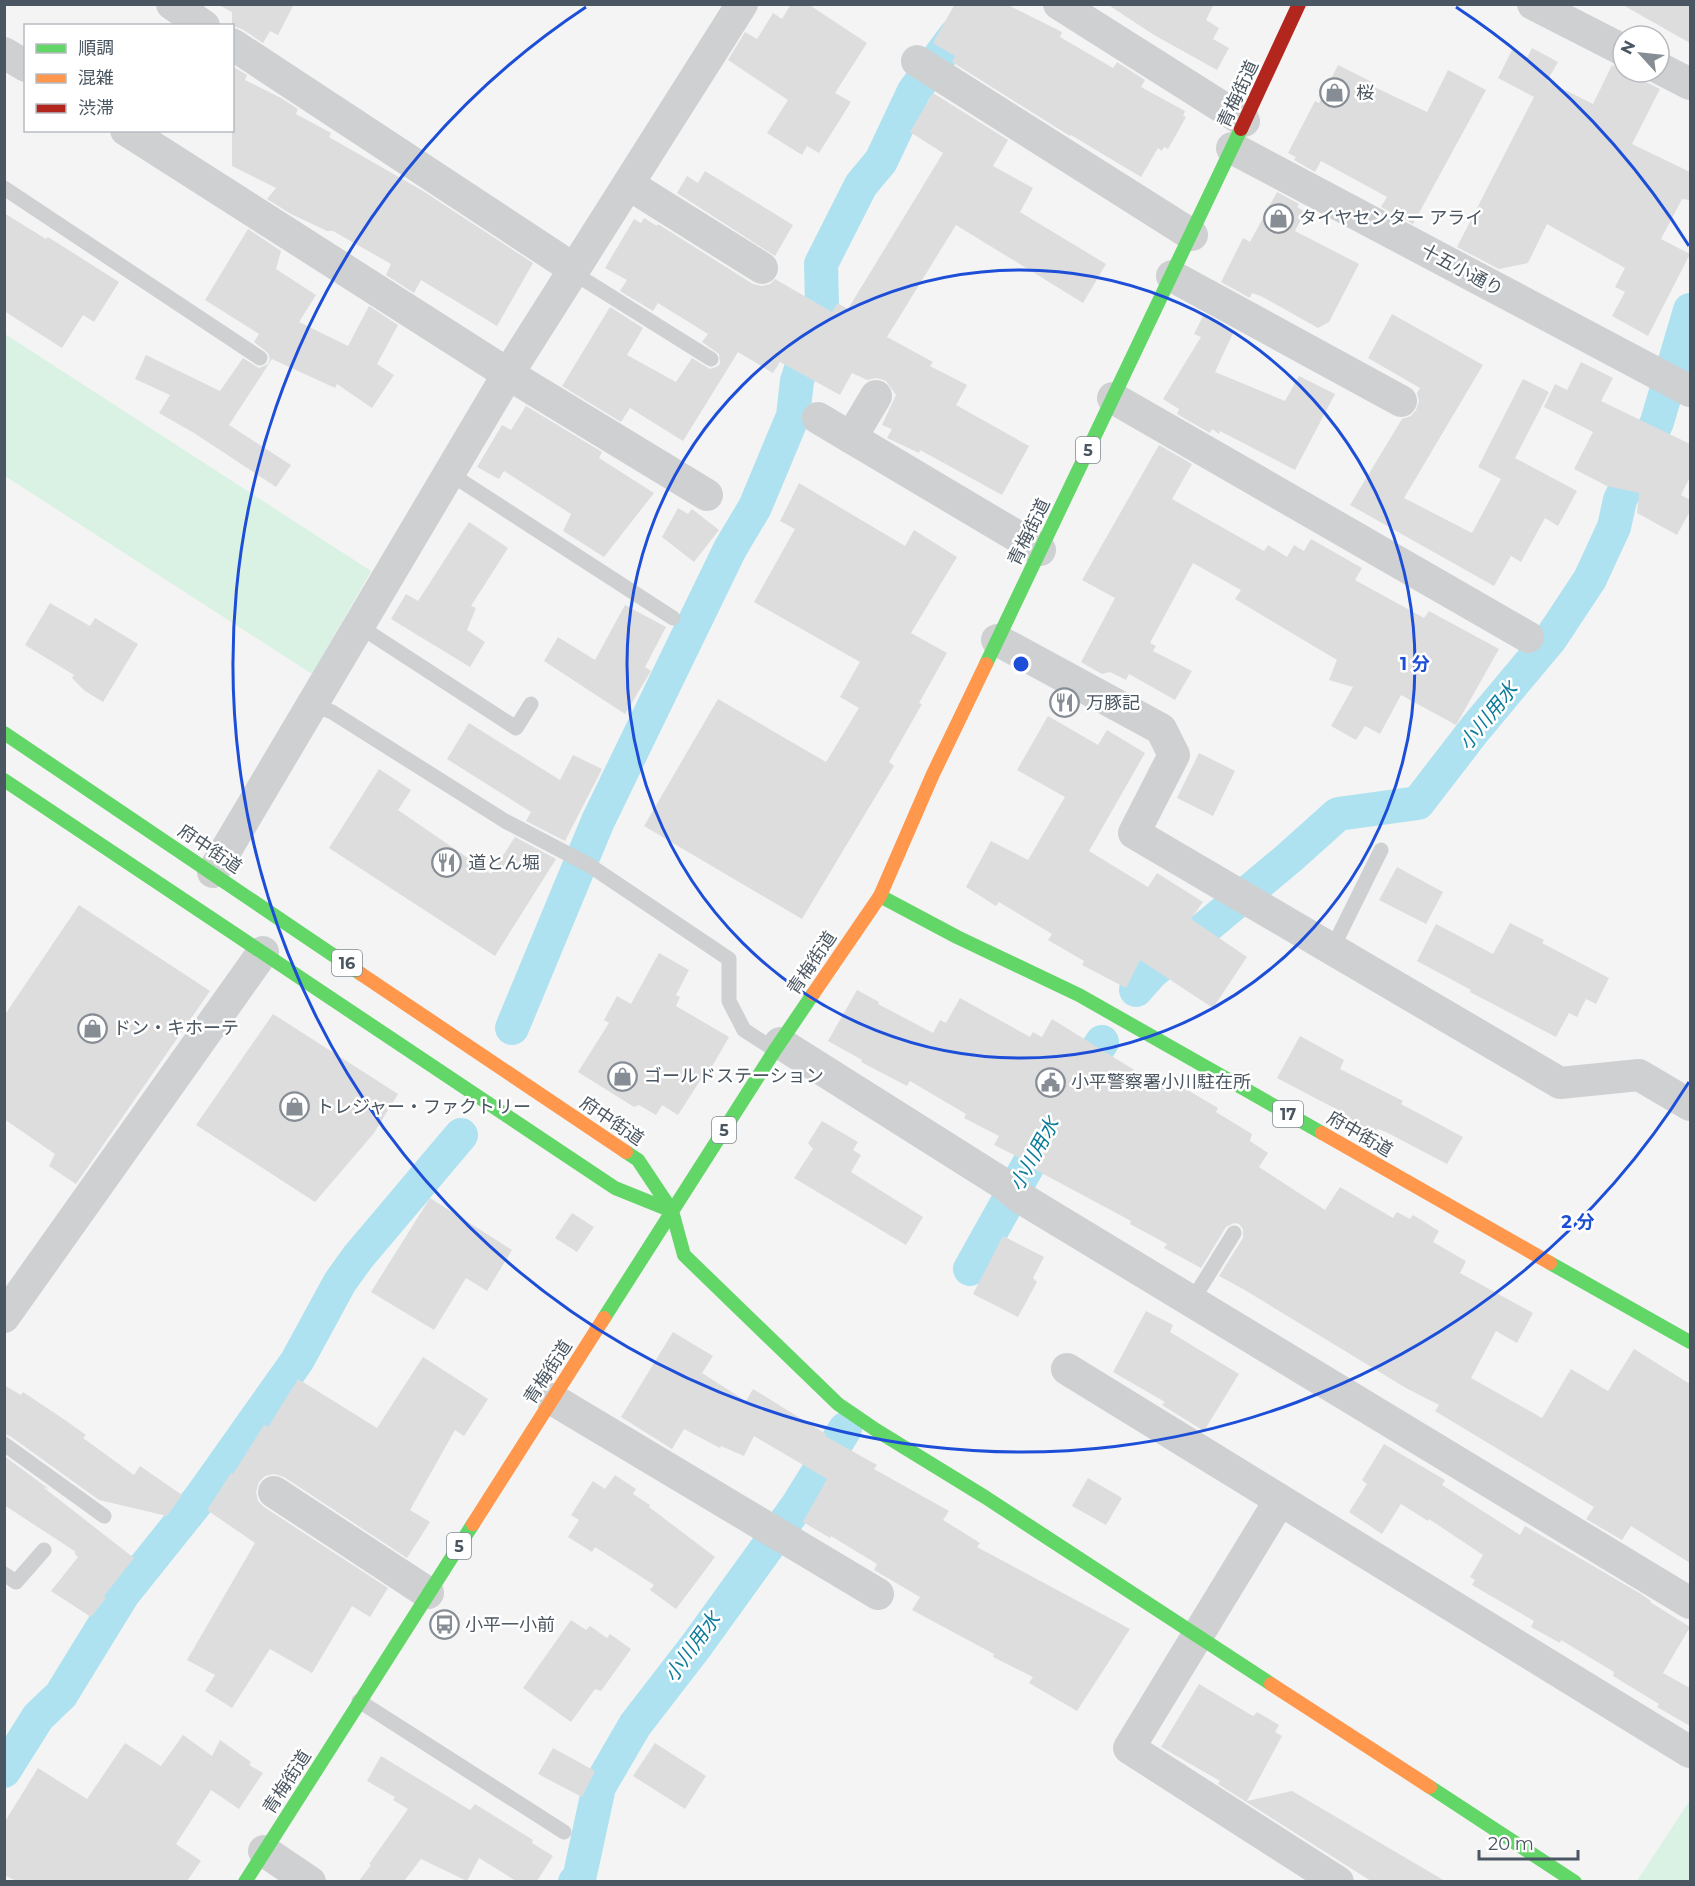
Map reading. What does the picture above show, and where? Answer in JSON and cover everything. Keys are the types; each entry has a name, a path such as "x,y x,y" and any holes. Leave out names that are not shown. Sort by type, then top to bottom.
{"main road":[{"name":"青梅街道","path":"245,1881 778,1046 880,896 933,774 1192,236 1299,4"},
{"name":"府中街道","path":"4,733 638,1160 672,1211 684,1255 838,1404 876,1431 985,1497 1575,1881"},
{"name":"16","path":"4,780 615,1188 672,1211"},
{"name":"府中街道","path":"880,896 957,937 1079,995 1690,1342"}],"street":[{"path":"172,4 201,24"},
{"path":"213,872 508,374 742,4"},
{"name":"十五小通り","path":"1059,4 1238,135 1675,383"},
{"path":"1533,4 1611,44"},
{"path":"234,46 573,270"},
{"path":"4,53 24,65"},
{"path":"928,69 1192,236"},
{"path":"1671,74 1690,84"},
{"path":"129,132 508,374 707,495"},
{"path":"628,184 762,268"},
{"path":"1172,276 1401,401"},
{"path":"851,438 876,396"},
{"path":"1113,398 1528,637"},
{"path":"818,418 1040,550"},
{"path":"997,640 1161,729 1174,755 1134,833 1560,1083 1639,1075 1690,1105"},
{"path":"4,1317 263,952"},
{"path":"778,1046 1013,1192 1690,1603"},
{"path":"1067,1369 1690,1752"},
{"path":"552,1399 878,1594"},
{"path":"274,1492 428,1593"},
{"path":"1280,1500 1129,1748 1338,1881"},
{"path":"264,1851 310,1881"}],"lane":[{"path":"4,188 260,358"},
{"path":"573,270 711,359"},
{"path":"450,473 673,618"},
{"path":"359,626 516,728 531,705"},
{"path":"312,704 332,712 505,821 589,865 729,959 729,1001 744,1030 778,1046"},
{"path":"1332,949 1381,850"},
{"path":"1192,1301 1234,1233"},
{"path":"4,1444 104,1516"},
{"path":"4,1574 16,1582 44,1550"},
{"path":"359,1701 564,1832"}],"green space":[{"path":"5,334 371,571 312,674 5,476"},
{"path":"1690,1800 1690,1881 1637,1881"}],"building":[{"path":"217,4 294,4 278,35 270,31 263,43 242,29 234,27 232,12"},
{"path":"791,4 808,4 867,43 835,93 851,102 819,153 807,146 802,155 767,133 788,100 728,60 745,32 757,39 773,13 782,19"},
{"path":"955,4 1006,4 1062,32 1060,37 1113,68 1117,62 1145,80 1141,87 1185,111 1183,116 1186,117 1168,149 1164,147 1162,151 1158,148 1141,177 1070,136 952,62 955,56 933,43"},
{"path":"1107,4 1214,4 1206,20 1219,28 1213,39 1229,48 1217,70 1154,35"},
{"path":"1621,4 1690,4 1690,43 1671,32 1671,24 1656,24"},
{"path":"1532,48 1558,62 1547,81 1593,104 1611,67 1611,84 1650,84 1660,89 1632,144 1690,172 1690,200 1682,199 1661,239 1690,254 1648,336 1612,316 1625,292 1615,287 1625,268 1547,224 1528,263 1499,269 1457,247 1534,97 1498,78 1512,50 1527,58"},
{"path":"1338,65 1372,82 1370,85 1427,112 1448,70 1486,90 1413,224 1381,207 1387,197 1321,161 1315,172 1294,160 1296,157 1288,153 1315,101 1319,103"},
{"path":"234,67 247,75 245,80 281,98 298,109 296,114 331,133 329,137 423,191 533,263 497,326 421,280 414,293 386,275 391,264 333,231 327,231 291,214 267,199 276,188 232,166"},
{"path":"933,93 1008,140 993,166 1033,188 1020,212 1106,264 1083,303 956,225 887,337 933,362 930,366 967,385 956,405 1029,446 1002,495 920,450 919,453 887,438 892,429 882,425 896,395 886,381 877,378 867,380 852,373 840,395 780,362 773,373 738,352 683,441 630,408 621,422 562,386 610,307 643,328 627,355 676,382 692,358 710,369 720,364 719,354 702,342 708,334 658,303 653,311 620,291 627,280 605,268 634,219 641,223 644,218 657,226 658,224 753,284 762,286 770,284 775,279 832,312 837,303 848,309 943,153 910,132"},
{"path":"705,171 793,225 775,256 677,193 687,176 698,183"},
{"path":"1277,192 1299,204 1297,207 1305,212 1295,231 1359,264 1329,322 1318,328 1261,296 1252,293 1250,298 1221,282 1243,238 1250,242"},
{"path":"4,213 46,239 48,237 119,282 94,322 83,315 62,348 4,311"},
{"path":"248,229 281,251 276,269 316,295 299,322 348,346 369,306 398,325 377,364 394,375 372,408 337,384 335,388 272,359 229,425 291,465 276,487 194,433 159,413 170,395 135,379 146,355 220,391 243,358 259,368 268,364 270,359 268,353 254,342 259,334 205,300"},
{"path":"1204,314 1234,331 1215,372 1285,401 1299,376 1335,394 1295,470 1220,431 1219,434 1212,429 1210,433 1177,414 1179,409 1163,399 1201,337 1194,334"},
{"path":"1392,314 1483,365 1404,498 1472,533 1501,479 1478,467 1523,379 1549,392 1515,458 1577,491 1558,526 1545,518 1521,562 1511,556 1494,586 1350,505 1402,419 1411,416 1419,401 1417,393 1420,388 1368,358"},
{"path":"1581,362 1613,378 1601,401 1690,444 1690,477 1681,495 1690,500 1690,511 1677,535 1637,513 1639,493 1607,486 1574,469 1593,432 1544,407 1555,384 1567,390"},
{"path":"526,406 602,452 599,458 654,493 604,557 563,531 571,514 504,471 499,479 477,467 502,425 511,430"},
{"path":"1159,445 1192,464 1172,499 1264,551 1268,545 1287,557 1294,545 1304,551 1311,539 1362,568 1355,580 1424,618 1429,611 1499,649 1456,725 1401,695 1380,734 1365,726 1356,740 1331,726 1353,687 1329,680 1337,660 1235,599 1241,590 1193,563 1150,643 1156,646 1153,651 1192,671 1175,700 1129,674 1126,680 1110,672 1102,674 1081,662 1115,598 1082,580"},
{"path":"799,483 905,546 914,530 957,557 911,633 947,653 919,703 922,704 889,762 894,766 802,919 644,826 718,699 826,762 859,708 840,697 860,662 754,602 795,529 780,521"},
{"path":"678,508 688,514 692,509 719,530 694,562 662,537"},
{"path":"469,522 508,548 471,606 476,608 467,630 485,642 470,667 391,619 406,594 418,601"},
{"path":"50,603 90,626 95,618 138,644 103,702 85,691 72,678 74,675 25,645"},
{"path":"625,605 666,627 645,667 651,671 625,714 544,661 558,637 595,660"},
{"path":"1048,716 1098,745 1107,730 1145,753 1089,851 1148,887 1157,873 1203,902 1191,919 1247,957 1213,1008 1140,960 1126,988 1082,965 1084,961 1048,940 1052,934 999,902 996,906 966,887 991,841 1028,860 1065,797 1017,770"},
{"path":"469,723 560,780 573,755 602,769 565,841 526,821 531,812 447,759"},
{"path":"1199,753 1235,771 1213,816 1177,798"},
{"path":"379,769 411,790 398,810 491,874 515,837 556,859 495,956 329,848"},
{"path":"1397,867 1443,892 1426,924 1379,900"},
{"path":"79,905 210,991 76,1184 49,1166 55,1154 4,1119 4,1016"},
{"path":"1510,923 1544,940 1542,943 1609,978 1596,1004 1586,999 1577,1017 1569,1013 1556,1037 1417,961 1436,924 1493,954"},
{"path":"659,953 689,970 676,995 680,997 676,1006 729,1037 706,1077 703,1076 678,1115 662,1105 656,1115 639,1105 634,1107 578,1072 609,1023 604,1020 617,996 631,1004"},
{"path":"857,990 879,1002 878,1004 933,1033 940,1020 946,1023 960,998 1030,1037 1033,1032 1042,1037 1052,1019 1165,1089 1167,1085 1176,1091 1179,1085 1218,1108 1216,1112 1252,1134 1250,1141 1268,1153 1259,1167 1325,1210 1340,1187 1393,1218 1397,1212 1410,1219 1413,1215 1439,1231 1433,1242 1466,1261 1460,1273 1533,1313 1517,1343 1496,1331 1471,1378 1542,1418 1571,1369 1608,1391 1634,1349 1690,1384 1690,1563 1631,1526 1622,1540 1586,1519 1594,1507 1435,1411 1439,1405 1406,1388 1219,1276 1243,1238 1243,1229 1239,1224 1234,1223 1226,1227 1201,1268 1164,1248 1167,1244 1130,1224 1131,1221 1034,1169 1036,1166 994,1145 999,1136 964,1118 966,1114 910,1081 907,1086 861,1062 862,1060 828,1041"},
{"path":"273,1014 398,1094 374,1133 315,1202 196,1125"},
{"path":"1300,1036 1344,1060 1340,1069 1403,1101 1401,1104 1463,1137 1447,1164 1386,1132 1378,1129 1372,1132 1336,1113 1338,1110 1277,1078"},
{"path":"822,1121 858,1142 853,1150 861,1155 851,1172 923,1217 906,1245 794,1178 813,1149 808,1143"},
{"path":"430,1198 512,1250 487,1291 466,1278 434,1330 371,1292"},
{"path":"572,1213 594,1227 577,1252 555,1238"},
{"path":"1003,1236 1044,1257 1033,1278 1037,1282 1018,1317 973,1294"},
{"path":"1146,1311 1173,1325 1170,1332 1239,1374 1204,1431 1162,1405 1165,1402 1113,1372"},
{"path":"673,1332 713,1356 702,1373 746,1401 753,1389 826,1434 825,1436 877,1465 874,1469 949,1511 943,1520 980,1543 977,1547 1130,1629 1077,1711 1029,1683 1033,1677 993,1657 994,1654 912,1610 920,1597 874,1570 877,1564 803,1522 827,1479 754,1436 744,1456 721,1446 720,1448 684,1429 672,1449 621,1417"},
{"path":"423,1357 488,1399 464,1436 455,1430 410,1510 430,1522 407,1558 284,1477 274,1474 265,1476 259,1482 256,1492 258,1501 264,1507 388,1588 370,1617 352,1606 312,1673 270,1649 232,1708 205,1691 215,1675 187,1660 255,1543 207,1510 264,1425 268,1427 298,1379 377,1428"},
{"path":"4,1385 21,1395 23,1392 65,1420 86,1435 83,1438 134,1475 140,1466 182,1495 167,1516 99,1500 4,1434"},
{"path":"1384,1444 1445,1480 1442,1485 1520,1535 1525,1526 1641,1594 1690,1627 1663,1673 1690,1688 1690,1726 1657,1707 1659,1704 1613,1676 1614,1672 1561,1640 1560,1643 1531,1627 1534,1621 1472,1585 1475,1580 1470,1577 1483,1555 1429,1519 1428,1521 1401,1504 1382,1534 1349,1512 1367,1484 1362,1480"},
{"path":"4,1456 49,1489 43,1487 134,1558 104,1596 106,1598 91,1617 51,1591 78,1557 74,1553 76,1552 4,1505"},
{"path":"615,1475 636,1489 633,1494 715,1557 676,1609 650,1590 654,1585 595,1547 592,1552 568,1537 579,1520 571,1515 593,1481 605,1489"},
{"path":"1088,1478 1122,1498 1106,1525 1072,1506"},
{"path":"571,1620 586,1630 590,1626 607,1638 610,1634 631,1649 601,1691 595,1689 571,1722 523,1688"},
{"path":"1199,1684 1253,1716 1257,1712 1279,1725 1275,1732 1282,1736 1247,1801 1292,1791 1445,1881 1371,1881 1218,1784 1220,1781 1161,1747"},
{"path":"183,1735 212,1756 220,1740 251,1762 249,1765 263,1773 239,1809 211,1790 176,1844 201,1861 187,1881 16,1881 4,1875 4,1823 38,1768 87,1799 125,1743 161,1766"},
{"path":"655,1743 706,1776 685,1809 633,1776"},
{"path":"553,1748 595,1771 582,1797 538,1774"},
{"path":"381,1756 470,1810 475,1804 533,1840 532,1843 553,1856 537,1881 516,1881 479,1858 467,1881 421,1859 404,1881 359,1881 408,1809 393,1800 395,1797 367,1781"}],"waterway":[{"path":"512,1028 598,821 730,549 755,507 793,416 797,381 822,304 821,264 861,185 881,161 914,91 954,37 975,14"},
{"name":"小川用水","path":"1136,990 1151,973 1338,814 1418,803 1475,729 1551,638 1590,579 1614,527 1620,500 1657,422 1690,310"},
{"name":"小川用水","path":"970,1269 1072,1087 1102,1042"},
{"path":"4,1771 38,1717 61,1695 123,1594 200,1498 297,1361 340,1282 358,1257 461,1135"},
{"name":"小川用水","path":"575,1882 579,1879 599,1787 635,1725 696,1646 797,1506 845,1429"}],"traffic: fast":[{"path":"986,664 1241,129"},
{"path":"4,733 361,974"},
{"path":"4,780 615,1188 672,1211"},
{"path":"880,896 957,937 1079,995 1322,1133"},
{"path":"604,1318 813,994"},
{"path":"626,1152 638,1160 672,1211"},
{"path":"672,1211 684,1255 838,1404 1271,1684"},
{"path":"1550,1263 1690,1342"},
{"path":"245,1882 473,1524"},
{"path":"1430,1787 1575,1882"}],"traffic: slow":[{"path":"813,994 880,896 933,774 986,664"},
{"path":"361,974 626,1152"},
{"path":"1322,1133 1550,1263"},
{"path":"473,1524 604,1318"},
{"path":"1271,1684 1430,1787"}],"traffic: jam":[{"path":"1241,129 1299,4"}],"place":[{"name":"桜","path":"1335,93"},
{"name":"タイヤセンター アライ","path":"1278,218"},
{"name":"万豚記","path":"1065,703"},
{"name":"道とん堀","path":"447,863"},
{"name":"ドン・キホーテ","path":"92,1028"},
{"name":"ゴールドステーション","path":"623,1076"},
{"name":"小平警察署小川駐在所","path":"1050,1082"},
{"name":"トレジャー・ファクトリー","path":"295,1107"},
{"name":"小平一小前","path":"444,1625"}]}
